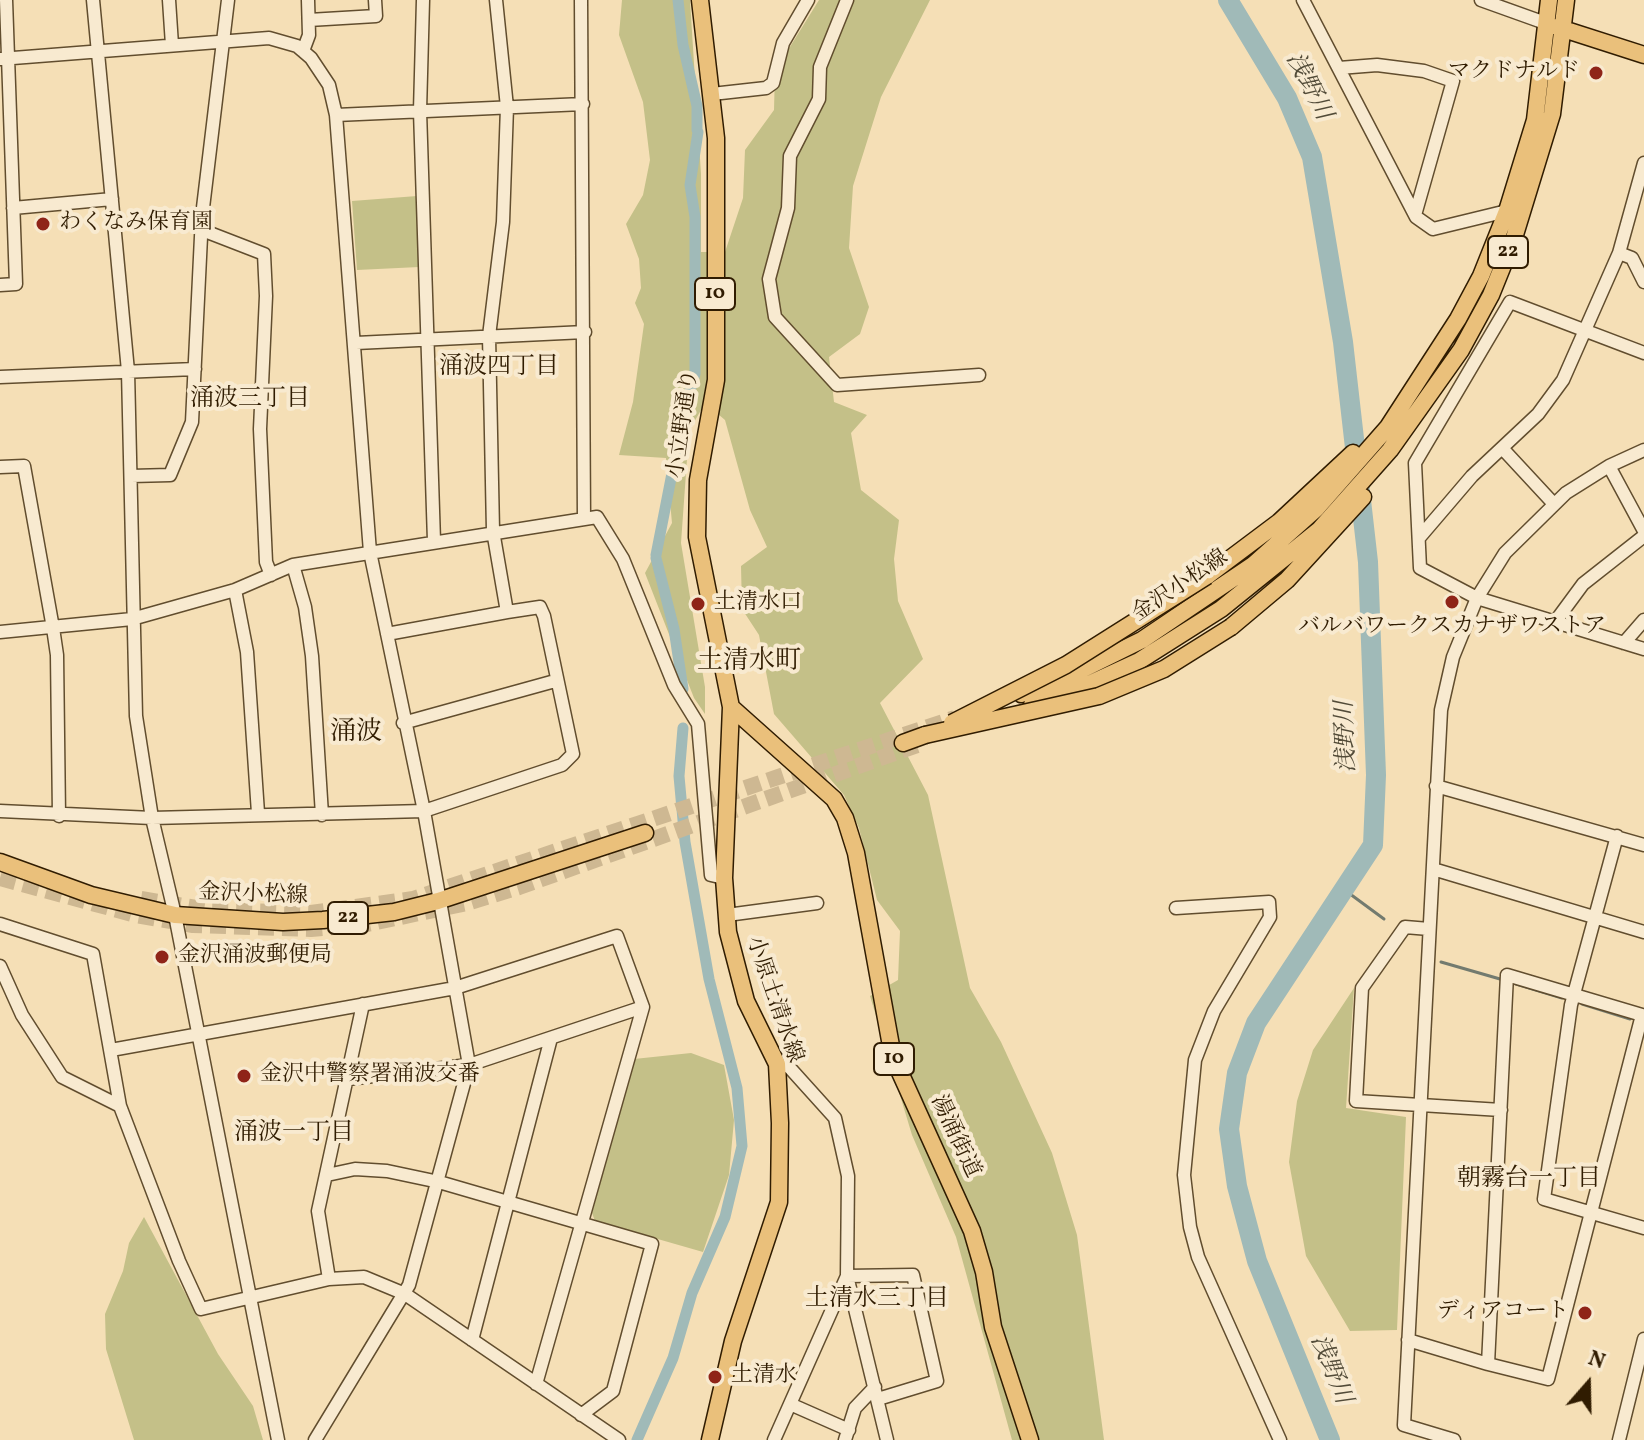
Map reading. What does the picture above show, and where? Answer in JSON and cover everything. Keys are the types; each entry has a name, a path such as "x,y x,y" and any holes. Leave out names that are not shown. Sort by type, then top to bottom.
{"main road":[{"name":"小立野通り","path":"700,0 712,94 717,171 716,380 698,480 696,526 731,707"},
{"name":"22","path":"1507,211 1535,120 1549,0"},
{"name":"22","path":"925,735 1099,696 1164,669 1231,627 1287,580 1319,538 1391,457 1436,398 1491,295 1543,151 1565,29 1566,0"},
{"path":"1548,24 1644,55"},
{"name":"金沢小松線","path":"1319,538 1139,661 1076,690 957,724 1069,676 1142,640 1253,565 1388,420 1458,319 1481,276 1507,211"},
{"name":"22","path":"903,743 1066,665 1207,576 1315,500"},
{"name":"小原土清水線","path":"710,1440 733,1341 779,1202 777,1064 735,969 727,915 724,878 731,707"},
{"name":"湯涌街道","path":"731,707 834,799 845,818 856,853 893,1057 972,1231 984,1272 993,1327 1030,1440"},
{"name":"金沢小松線","path":"44,881 175,915 270,922 323,920 394,912 438,901 645,833"},
{"name":"22","path":"0,862 44,881"},
{"name":"22","path":"0,873 21,880 44,881"}],"street":[{"path":"0,285 16,284 4,58 6,0"},
{"path":"93,0 128,371 136,716 152,818 175,915 278,1440"},
{"path":"169,0 172,45"},
{"path":"131,476 170,475 192,422 202,230 228,0"},
{"path":"303,51 309,35 308,0"},
{"path":"309,20 376,16 375,0"},
{"path":"423,0 420,111 434,541"},
{"path":"496,0 507,107 503,222 489,336 493,531 507,612"},
{"path":"581,0 585,332 581,481 584,519"},
{"path":"712,94 766,88 773,83 783,43 808,0"},
{"path":"847,0 820,67 819,99 790,156 788,208 769,279 775,317 829,380 837,385 979,375"},
{"path":"1303,0 1415,215 1433,229 1507,211"},
{"path":"1481,0 1548,24"},
{"path":"4,58 269,38 303,51 329,85 336,115 370,552 403,723 424,811 469,1065 439,1182 405,1294 315,1440"},
{"path":"1339,68 1377,65 1424,71 1453,81 1415,215"},
{"path":"336,115 583,104"},
{"path":"1419,538 1472,476 1538,414 1563,380 1619,253 1644,163"},
{"path":"13,208 112,199"},
{"path":"202,230 264,254 266,296 260,429 266,562 271,575"},
{"path":"1619,253 1632,258 1644,282"},
{"path":"1491,295 1644,353"},
{"path":"1510,302 1415,463 1420,568 1477,598 1644,649"},
{"path":"356,343 585,332"},
{"path":"0,377 195,369"},
{"path":"1502,448 1553,503"},
{"path":"1409,1440 1404,1425 1436,786 1444,697 1453,657 1477,598 1505,553 1553,503 1609,466 1644,450"},
{"path":"0,467 24,466 53,628 57,655 59,816"},
{"path":"1555,622 1583,584 1644,534 1609,466"},
{"path":"0,632 132,619 235,590 293,565 597,517 623,559 674,685 698,724 711,875 724,878"},
{"path":"293,565 305,607 312,656 322,815"},
{"path":"235,590 247,652 258,813"},
{"path":"0,811 152,818 424,811 569,760 573,754 540,607 387,634"},
{"path":"1624,643 1644,620"},
{"path":"403,723 555,681"},
{"path":"1436,786 1644,845"},
{"path":"1617,836 1574,994 1544,1199 1644,1228"},
{"path":"1433,869 1644,932"},
{"path":"1176,908 1269,902 1270,917 1214,1011 1195,1060 1184,1175 1190,1227 1198,1257 1280,1440"},
{"path":"727,915 817,903"},
{"path":"0,924 93,954 120,1106 179,1261 201,1309 329,1279 364,1277 405,1294 619,1440"},
{"path":"1429,929 1405,927 1362,988 1356,1101 1420,1108 1501,1110"},
{"path":"111,1050 455,988 617,936 643,1007 536,1384"},
{"path":"0,966 22,1015 62,1077 120,1106"},
{"path":"1408,1340 1488,1364 1548,1379 1642,1015 1507,975 1488,1364"},
{"path":"329,1279 318,1211 363,1004"},
{"path":"348,1079 469,1065 643,1007"},
{"path":"472,1340 551,1038"},
{"path":"777,1064 789,1067 835,1118 848,1176 847,1276 887,1440"},
{"path":"327,1175 355,1169 387,1171 439,1182 652,1244 613,1391 581,1415"},
{"path":"790,1404 847,1435 855,1408 877,1393 937,1381 913,1275 847,1276"},
{"path":"774,1440 847,1276"},
{"path":"1619,1440 1644,1339"},
{"path":"1404,1425 1454,1440"}],"shaded area":[{"path":"622,0 690,0 701,174 701,252 725,252 743,198 745,150 774,110 775,71 819,0 930,0 881,97 853,186 849,248 869,307 860,334 829,357 834,402 867,415 851,433 861,490 899,520 894,559 898,601 923,659 880,703 928,795 970,988 1001,1042 1052,1153 1077,1235 1104,1440 1012,1440 956,1237 912,1135 870,996 898,980 900,931 877,900 859,828 844,795 774,714 759,635 742,609 741,566 767,547 750,510 725,420 705,403 689,431 681,543 705,687 705,714 694,698 645,573 672,523 666,458 619,455 633,402 644,324 635,303 641,288 639,259 626,224 643,195 650,160 643,102 619,35"},
{"path":"417,196 419,267 357,270 352,201"},
{"path":"1354,988 1346,1108 1406,1117 1397,1330 1350,1331 1306,1256 1289,1162 1297,1101 1313,1050"},
{"path":"691,1053 724,1065 734,1120 729,1175 703,1252 595,1221 592,1213 634,1059"},
{"path":"144,1217 218,1354 253,1406 263,1440 134,1440 106,1349 105,1314 123,1271 129,1243"}],"waterway":[{"path":"678,0 683,45 697,106 697,130"},
{"name":"浅野川","path":"1228,0 1287,98 1312,157 1343,342 1368,562 1376,775 1373,845 1256,1023 1237,1073 1229,1129 1237,1186 1257,1261 1330,1440"},
{"path":"656,555 685,407 695,374 695,217 690,185 698,132"},
{"path":"656,558 674,629 683,689"},
{"path":"637,1440 673,1358 692,1293 725,1217 742,1146 737,1088 709,979 685,842 679,776 683,728"},
{"path":"1346,891 1384,919"},
{"path":"1441,962 1500,979"},
{"path":"1516,984 1562,998"},
{"path":"1582,1004 1630,1019"}],"tunnel":[{"path":"141,899 209,910 311,913 413,899 955,718"},
{"path":"0,878 136,915 193,925 311,929 367,924 467,903 519,887 920,744"}],"place":[{"name":"マクドナルド","path":"1596,73"},
{"name":"わくなみ保育園","path":"43,224"},
{"name":"バルバワークスカナザワストア","path":"1452,602"},
{"name":"土清水口","path":"698,604"},
{"name":"金沢涌波郵便局","path":"162,957"},
{"name":"金沢中警察署涌波交番","path":"244,1076"},
{"name":"ディアコート","path":"1585,1313"},
{"name":"土清水","path":"715,1377"}],"district":[{"name":"涌波四丁目","path":"499,369"},
{"name":"涌波三丁目","path":"250,401"},
{"name":"土清水町","path":"749,663"},
{"name":"涌波","path":"356,734"},
{"name":"涌波一丁目","path":"294,1135"},
{"name":"朝霧台一丁目","path":"1529,1181"},
{"name":"土清水三丁目","path":"877,1301"}]}
